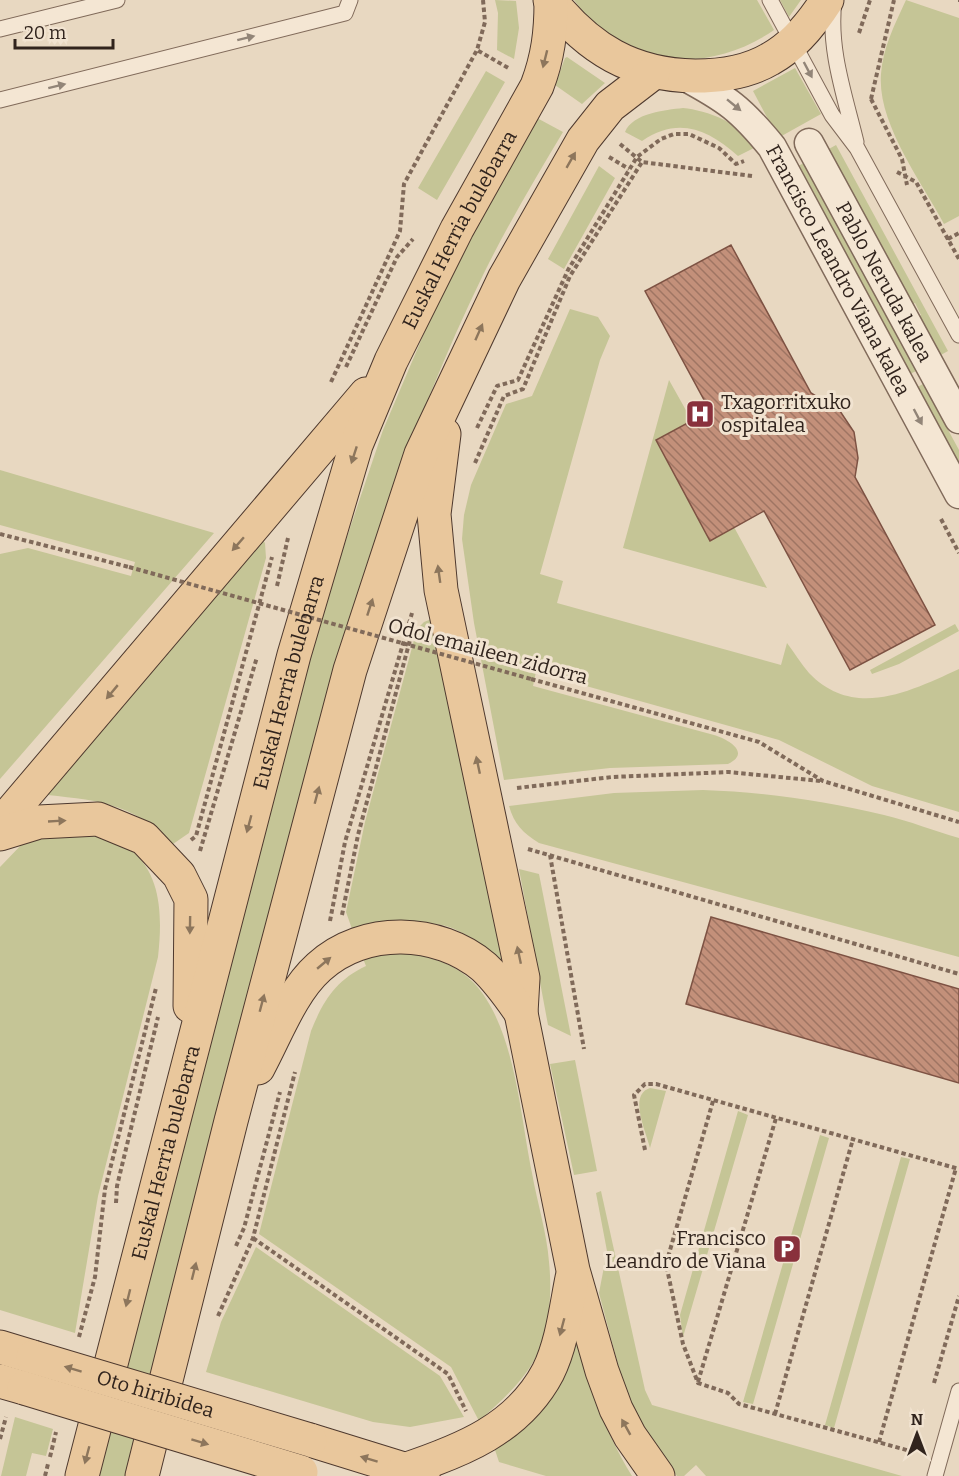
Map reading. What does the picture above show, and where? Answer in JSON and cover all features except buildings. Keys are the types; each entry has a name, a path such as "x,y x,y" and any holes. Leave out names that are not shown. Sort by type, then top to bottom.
{"main road":[{"path":"551,1 597,46 616,58 668,74 714,76 740,72 771,59 808,27 827,0"},
{"name":"Euskal Herria bulebarra","path":"82,1476 191,1049 329,531 356,445 391,362 457,229 537,86 546,61 551,1"},
{"path":"142,1476 176,1348 231,1121 350,670 421,454 456,386 504,279 583,140 610,106 668,74"},
{"path":"0,825 343,423 391,362"},
{"path":"456,386 443,437 434,514 442,598 524,978 521,1013 573,1270 616,1409 630,1436 658,1476"},
{"path":"0,834 39,822 98,819 144,838 166,860 179,875 191,899 191,1049"},
{"path":"231,1121 301,987 342,950 382,938 405,936 445,945 482,966 500,982 521,1013"},
{"path":"414,1473 482,1440 512,1418 537,1390 549,1370 563,1323 573,1270"},
{"name":"Oto hiribidea","path":"0,1347 414,1473"},
{"name":"Oto hiribidea","path":"10,1392 306,1474"}],"street":[{"name":"Francisco Leandro Viana kalea","path":"668,74 726,98 747,116 772,147 959,494"},
{"name":"Pablo Neruda kalea","path":"809,143 959,419"}],"lane":[{"path":"0,29 117,0"},
{"path":"0,100 345,13 350,0"},
{"path":"770,0 832,115 857,148"},
{"path":"834,0 832,32 838,69 857,148"},
{"name":"Pablo Neruda kalea","path":"857,148 959,335"},
{"path":"935,1476 959,1391"}],"path":[{"path":"326,393 400,231 404,184 477,50"},
{"path":"866,95 872,99 902,159 907,190"},
{"path":"473,469 504,396 523,389 570,276 642,162"},
{"path":"472,439 496,386 518,380 568,270 629,169"},
{"path":"896,171 916,182 959,259"},
{"path":"948,239 959,233"},
{"path":"166,860 196,836 275,546 277,522 266,512"},
{"name":"Odol emaileen zidorra","path":"0,534 129,567 759,742 825,782 959,822"},
{"path":"0,539 5,536"},
{"path":"342,950 328,933 345,842 412,612 423,597 442,598"},
{"path":"342,950 339,928 358,835 415,620 442,598"},
{"path":"512,788 612,777 729,772 825,782"},
{"path":"520,847 959,974"},
{"path":"550,855 584,1049"},
{"path":"78,1342 95,1277 105,1189 158,980"},
{"path":"214,1326 253,1238 297,1066"},
{"path":"235,1248 244,1228 282,1083"},
{"path":"645,1150 634,1095 645,1084 656,1084 957,1168 879,1442"},
{"path":"698,1383 683,1344 666,1264 713,1101"},
{"path":"698,1383 776,1118"},
{"path":"775,1414 853,1139"},
{"path":"253,1238 448,1374 470,1420"},
{"path":"698,1383 728,1393 739,1404 914,1452"},
{"path":"0,1439 10,1392"},
{"path":"45,1476 56,1431"}],"green space":[{"path":"495,0 516,1 519,28 514,59 497,50 498,13"},
{"path":"574,0 757,0 774,30 748,45 721,54 694,59 667,58 641,52 616,40 594,23"},
{"path":"780,0 801,0 789,17"},
{"path":"906,0 959,18 959,216 944,224 893,132 882,93 881,74 884,54"},
{"path":"567,57 605,83 582,104 555,85"},
{"path":"795,68 821,114 778,138 753,91"},
{"path":"486,71 505,82 437,200 418,188"},
{"path":"683,108 713,115 734,125 749,139 754,148 738,156 715,139 692,129 668,129 655,133 642,141 625,132 629,126 642,117 659,111"},
{"path":"537,118 563,132 483,275 441,367 387,508 340,652 127,1476 97,1476 314,635 383,430 428,324 459,259"},
{"path":"836,145 948,351 939,356 918,317 921,315 915,303 911,305 827,150"},
{"path":"804,163 916,371 906,376 794,168"},
{"path":"599,166 615,178 564,269 548,259"},
{"path":"570,309 598,317 610,336 600,360 540,574 563,581 557,603 781,665 787,643 809,673 826,687 845,695 864,698 883,697 922,686 959,669 959,812 872,786 779,740 536,672 533,686 714,735 735,746 738,755 728,764 610,768 504,780 474,623 462,539 464,515 471,485 506,404 532,396"},
{"path":"669,380 692,421 656,440 710,540 734,527 767,588 623,548"},
{"path":"923,384 959,450 959,472 914,389"},
{"path":"0,470 214,533 0,779 0,554 28,548 131,576 135,562 0,525"},
{"path":"260,537 265,543 266,558 189,833 173,844 142,819 111,805 37,794"},
{"path":"434,618 502,961 474,940 450,927 431,923 408,923 352,929 346,912 365,822 417,629 424,622"},
{"path":"955,624 959,631 899,664 872,674 870,670"},
{"path":"703,790 771,795 839,805 894,817 959,838 959,957 539,843 520,828 509,806 614,793"},
{"path":"51,831 81,833 104,838 131,850 149,872 155,886 160,914 158,957 98,1196 75,1333 0,1310 0,867 24,842"},
{"path":"519,869 539,874 571,1036 548,1025"},
{"path":"390,951 424,957 456,968 474,983 488,1001 499,1023 514,1073 546,1240 550,1295 548,1317 540,1348 521,1379 479,1421 451,1367 259,1234 311,1031 316,1020 326,1001 339,985 366,966 362,956"},
{"path":"575,1060 597,1171 574,1175 550,1064"},
{"path":"650,1088 666,1091 650,1148 639,1106 640,1098"},
{"path":"738,1111 748,1115 683,1337 680,1315"},
{"path":"820,1135 829,1138 753,1404 743,1402"},
{"path":"901,1157 910,1159 834,1428 825,1425"},
{"path":"601,1191 645,1390 652,1405 902,1476 706,1476 696,1465 684,1476 677,1476 662,1457 636,1414 622,1380 599,1293 607,1251 596,1193"},
{"path":"256,1247 440,1376 464,1417 410,1427 373,1422 206,1372 221,1322"},
{"path":"576,1338 599,1409 632,1476 546,1476 499,1462 493,1444"},
{"path":"15,1417 53,1429 46,1456 32,1453 26,1476 1,1476"}],"place":[{"name":"Txagorritxuko ospitalea","path":"700,414"},
{"name":"Francisco Leandro de Viana","path":"787,1249"}]}
